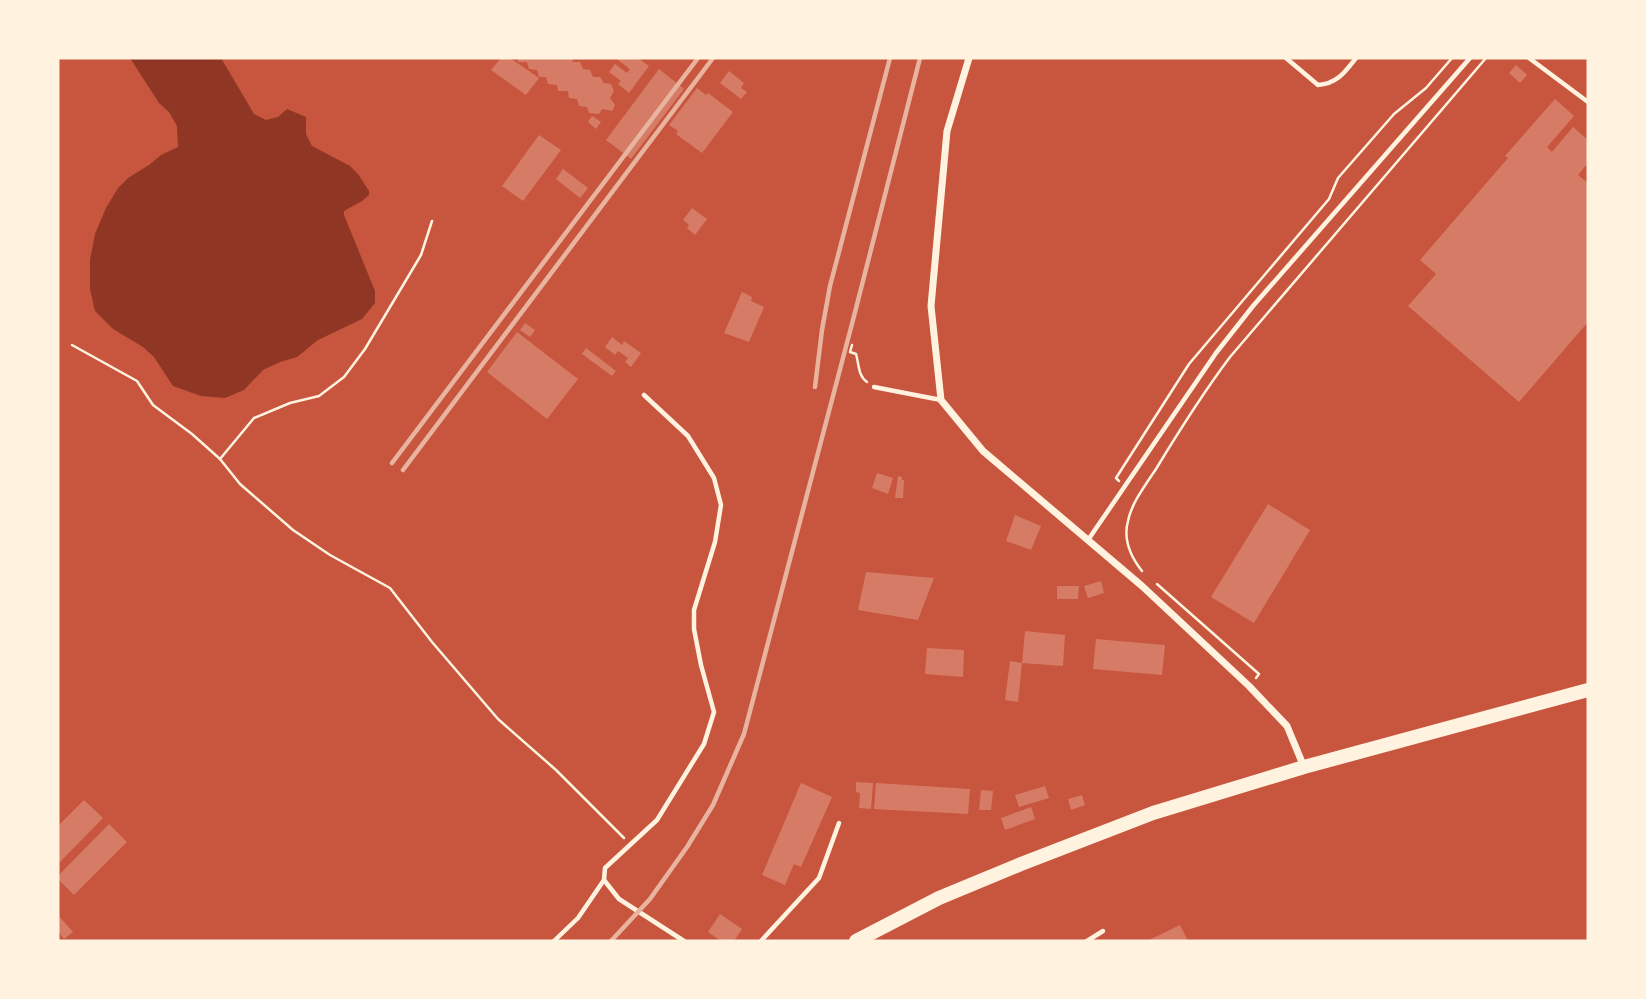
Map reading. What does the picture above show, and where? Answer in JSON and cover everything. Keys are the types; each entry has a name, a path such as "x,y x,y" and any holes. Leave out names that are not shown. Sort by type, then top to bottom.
{"main road":[{"path":"856,941 939,898 1153,813 1304,767 1582,692"}],"street":[{"path":"969,58 947,131 931,306 942,400 983,452 1142,586 1249,685 1287,726 1304,767"}],"lane":[{"path":"1286,58 1318,85 1328,85 1341,77 1356,58"},
{"path":"1088,541 1216,353 1253,306 1469,58"},
{"path":"1529,58 1588,102"},
{"path":"874,387 942,400"},
{"path":"554,941 578,918 604,880 605,868 657,820 704,744 715,712 701,665 694,629 694,610 715,542 721,505 714,478 688,436 644,394"},
{"path":"761,941 819,878 839,823"},
{"path":"604,880 619,899 684,941"},
{"path":"1087,941 1103,932"}],"path":[{"path":"1142,571 1133,559 1127,541 1128,521 1139,496 1202,395 1230,357 1484,58"},
{"path":"220,459 254,418 290,403 319,396 344,377 365,349 421,255 432,220"},
{"path":"72,345 137,381 153,405 192,434 220,459 240,484 293,530 330,555 390,588 498,719 556,770 631,846"},
{"path":"852,345 850,352 856,354 860,374 874,387"},
{"path":"1152,580 1259,674 1249,685"}],"shaded area":[{"path":"130,58 221,58 254,114 266,120 278,117 287,109 306,117 306,134 312,146 350,166 369,191 369,195 362,201 344,211 344,215 375,291 375,303 362,319 318,340 297,357 263,370 244,390 225,398 201,396 173,386 154,357 113,329 95,311 90,289 90,260 95,234 106,208 118,188 128,178 161,155 178,147 177,126"}],"building":[{"path":"501,58 510,58 539,78 526,95 491,70"},
{"path":"518,58 572,58 573,62 580,62 583,69 590,70 593,77 600,77 604,83 611,84 614,91 610,98 615,105 612,111 602,109 599,114 589,113 587,107 579,106 577,99 569,98 568,91 558,91 557,85 548,84 546,77 539,77 537,70 529,69 527,62 518,62"},
{"path":"638,58 649,66 629,93 618,84 621,81 609,72 615,64 627,73 630,69 618,60"},
{"path":"1516,65 1527,75 1520,83 1509,73"},
{"path":"659,69 684,89 631,159 606,140"},
{"path":"729,71 744,83 741,88 747,92 741,99 720,83"},
{"path":"697,88 733,112 702,153 676,134 678,131 669,125"},
{"path":"1555,99 1574,116 1547,147 1552,152 1573,127 1588,140 1588,163 1578,175 1588,183 1588,322 1519,402 1408,306 1436,274 1420,260"},
{"path":"592,116 601,122 596,129 588,122"},
{"path":"539,135 561,150 523,201 502,186"},
{"path":"563,169 588,188 580,198 556,179"},
{"path":"692,208 707,219 695,235 683,220"},
{"path":"742,292 752,297 751,301 764,307 749,342 724,333"},
{"path":"525,323 535,330 530,337 520,330"},
{"path":"517,332 578,379 547,419 487,372"},
{"path":"612,337 622,345 624,341 641,353 631,367 625,362 628,358 618,351 615,355 605,347"},
{"path":"586,348 616,371 612,376 582,354"},
{"path":"877,473 893,478 888,494 872,488"},
{"path":"898,476 904,480 903,498 895,498"},
{"path":"1268,504 1310,530 1254,623 1211,597"},
{"path":"1015,515 1041,526 1031,550 1006,541"},
{"path":"866,572 934,578 918,620 858,610"},
{"path":"1101,581 1104,593 1088,598 1084,586"},
{"path":"1057,586 1079,586 1078,599 1057,599"},
{"path":"1025,631 1065,635 1063,666 1022,663"},
{"path":"1096,639 1165,645 1162,675 1093,669"},
{"path":"927,648 964,650 963,677 925,674"},
{"path":"1010,661 1022,663 1018,702 1005,700"},
{"path":"856,782 873,783 871,809 859,808 860,793 856,792"},
{"path":"801,783 832,797 801,867 794,864 785,885 762,875"},
{"path":"876,783 970,789 968,814 874,809"},
{"path":"1045,786 1049,798 1019,807 1015,795"},
{"path":"981,790 993,791 991,810 979,810"},
{"path":"1082,795 1085,805 1071,810 1068,799"},
{"path":"84,800 103,818 58,864 58,826"},
{"path":"1031,807 1035,819 1005,830 1001,818"},
{"path":"109,824 127,842 74,895 58,876"},
{"path":"720,914 742,929 734,941 721,941 708,932"},
{"path":"58,915 73,932 64,939 58,931"},
{"path":"1180,925 1188,941 1147,941"}],"railway":[{"path":"392,463 698,58"},
{"path":"403,470 713,58"},
{"path":"815,387 830,286 890,58"},
{"path":"611,941 650,899 687,847 713,805 744,734 920,58"}]}
